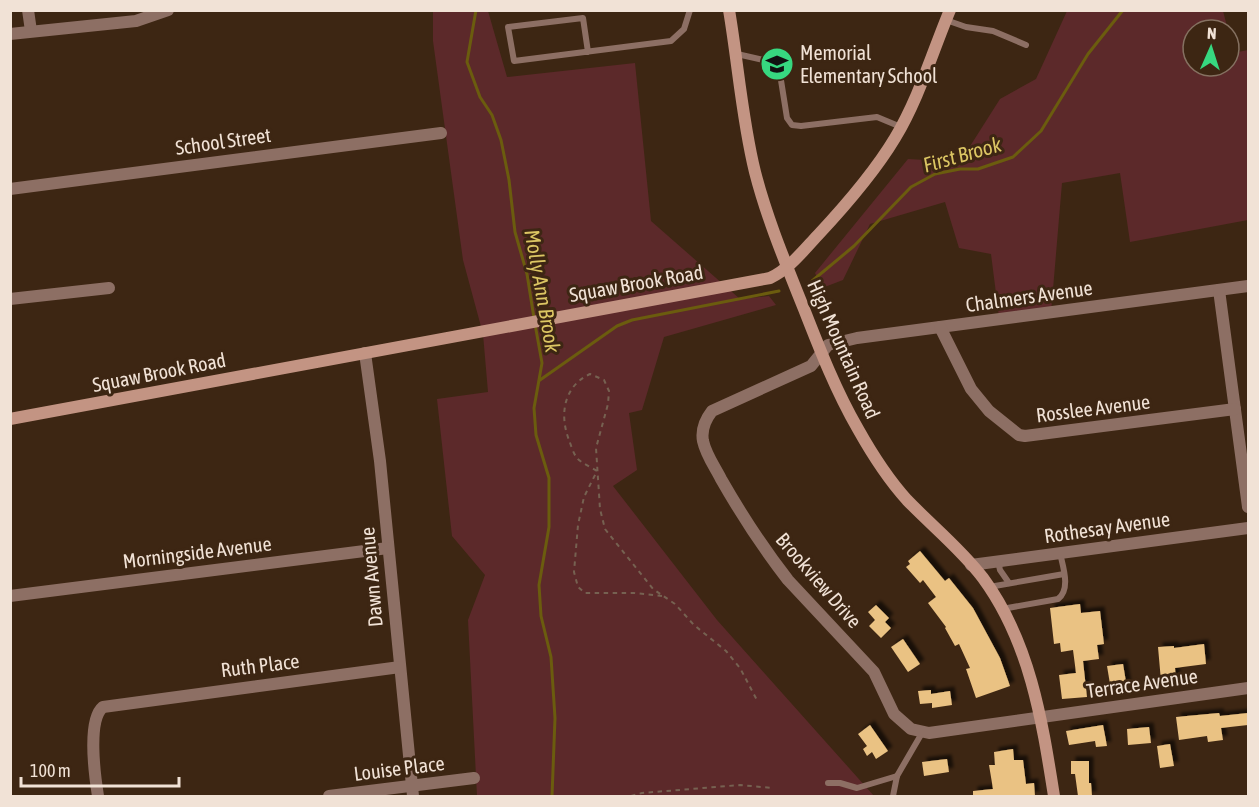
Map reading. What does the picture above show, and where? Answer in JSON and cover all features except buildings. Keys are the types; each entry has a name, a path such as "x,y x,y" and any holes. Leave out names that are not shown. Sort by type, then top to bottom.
{"street":[{"path":"28,10 31,31"},
{"path":"10,34 136,21 168,10"},
{"name":"High Mountain Road","path":"729,10 755,171 787,267 820,354 847,410 888,475 906,499 971,565 989,587 1002,609 1029,673 1040,717 1054,796"},
{"name":"Squaw Brook Road","path":"10,419 770,278 787,267 838,214 866,180 901,127 948,15"},
{"name":"School Street","path":"10,189 441,133"},
{"name":"Chalmers Avenue","path":"820,354 828,345 856,338 1248,286"},
{"path":"10,299 108,288"},
{"path":"1219,290 1248,507"},
{"name":"Rosslee Avenue","path":"940,327 971,389 989,411 1019,435 1235,409"},
{"name":"Dawn Avenue","path":"365,353 380,461 413,791"},
{"name":"Brookview Drive","path":"820,354 811,366 712,411 704,425 703,443 736,506 782,573 873,672 894,714 902,723 922,732"},
{"name":"Rothesay Avenue","path":"971,565 1248,528"},
{"name":"Morningside Avenue","path":"10,596 388,549"},
{"name":"Ruth Place","path":"98,796 94,771 95,718 103,707 400,667"},
{"name":"Terrace Avenue","path":"1040,717 1248,688"},
{"path":"922,732 1040,717"},
{"name":"Louise Place","path":"329,796 413,791 474,778"}],"lane":[{"path":"566,10 567,20"},
{"path":"588,52 583,18 508,27 514,61 588,52 671,41 684,29 690,10"},
{"path":"948,15 966,27 993,31 1026,45"},
{"path":"737,54 772,62 780,74 787,118 792,125 801,126 877,117 901,127"},
{"path":"1002,609 1058,599 1065,589 1060,553"},
{"path":"998,561 1000,570 1009,584"},
{"path":"989,587 1064,574"},
{"path":"893,796 897,776 922,732"},
{"path":"828,783 840,783 858,788 897,776"}],"path":[{"path":"597,471 577,458 567,434 564,415 565,403 570,390 579,379 590,374 604,380 609,391 608,404 596,448 600,509 605,529 616,546 653,589 675,604 694,625 726,651 740,668 758,702"},
{"path":"597,471 585,497 578,525 574,572 578,587 585,593 662,596"},
{"path":"631,796 642,793 740,785 773,788"}],"shaded area":[{"path":"433,11 488,11 507,77 635,63 651,221 740,299 769,296 776,305 664,337 642,410 629,413 637,470 613,486 717,620 874,796 477,796 468,620 485,575 452,536 437,399 488,392 483,334 463,260 433,41"},
{"path":"1067,11 1223,11 1225,18 1181,18 1181,78 1241,78 1241,51 1248,50 1248,220 1130,242 1120,173 1062,183 1051,313 999,317 991,254 959,248 945,202 870,224 843,280 822,288 815,273 908,159 960,162 1000,99 1036,79"}],"waterway":[{"name":"Molly Ann Brook","path":"476,10 467,62 480,97 492,115 501,140 509,180 515,232 527,274 534,318"},
{"name":"First Brook","path":"812,281 854,246 911,187 935,174 960,169 978,169 1013,157 1041,131 1088,54 1123,10"},
{"name":"First Brook","path":"540,380 617,326 632,320 779,291"},
{"name":"Molly Ann Brook","path":"535,324 542,363 534,408 536,435 549,478 549,527 539,585 541,616 551,657 555,718 552,796"}],"place":[{"name":"Memorial Elementary School","path":"777,64"}]}
